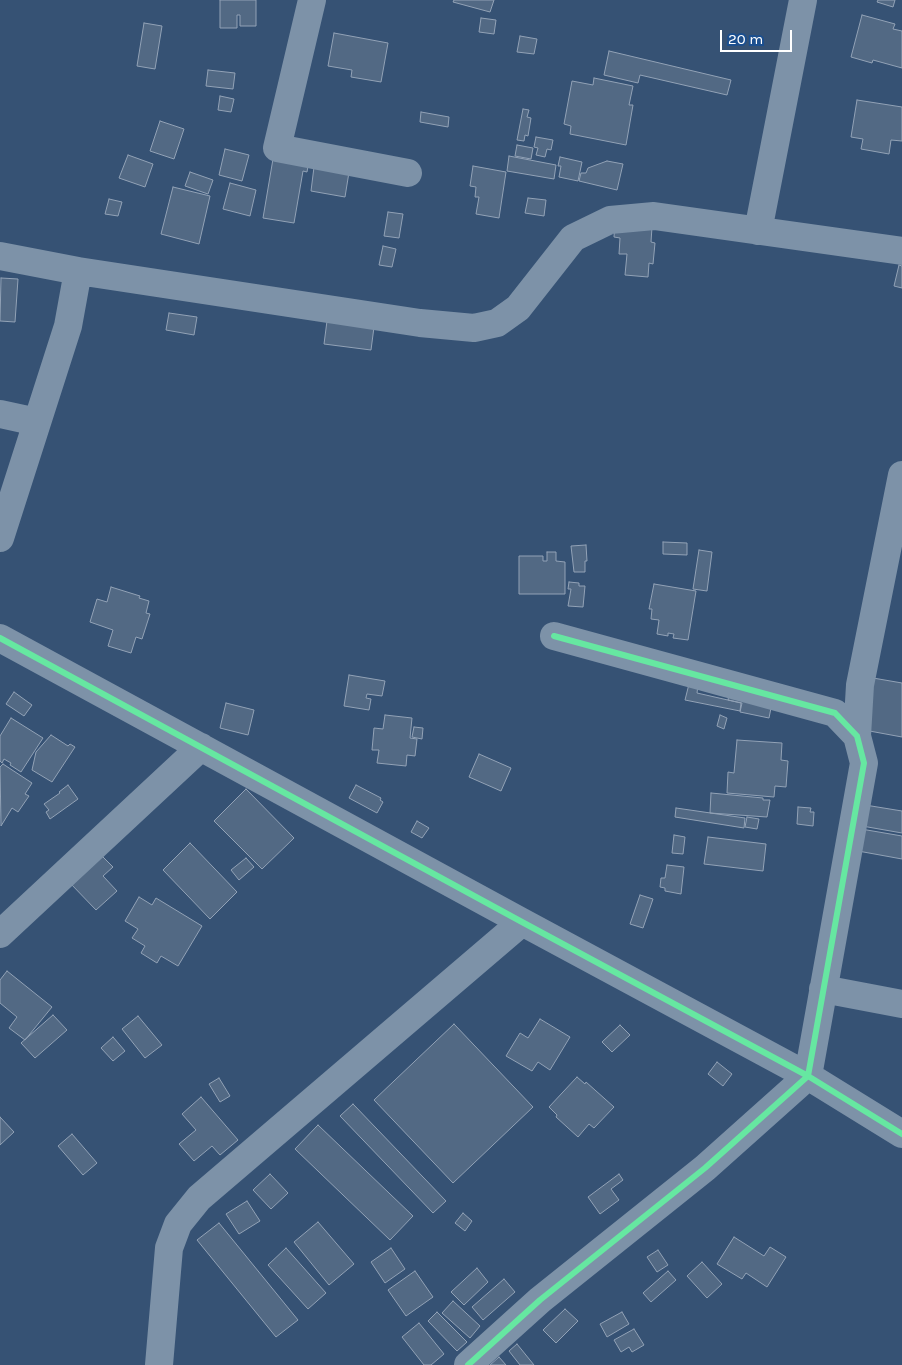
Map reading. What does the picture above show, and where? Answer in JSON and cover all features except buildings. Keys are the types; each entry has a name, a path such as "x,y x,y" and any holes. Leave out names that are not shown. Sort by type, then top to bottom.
{"street":[{"path":"312,0 277,148 408,173"},
{"path":"758,231 803,0"},
{"path":"0,256 78,270 420,323 474,328 497,323 518,308 573,238 610,220 654,216 902,251"},
{"path":"0,538 68,326 78,270"},
{"path":"0,414 37,422"},
{"path":"468,1365 540,1300 705,1168 808,1076 864,763 857,736 860,686 902,475"},
{"path":"554,636 836,713 857,736"},
{"path":"0,638 808,1076 902,1134"},
{"path":"0,934 202,747"},
{"path":"159,1365 169,1248 178,1224 199,1198 522,922"},
{"path":"823,989 902,1004"}],"cycle path":[{"path":"468,1365 540,1300 705,1168 808,1076 864,763 857,736 835,713 554,636"},
{"path":"0,638 808,1076 902,1134"}]}
